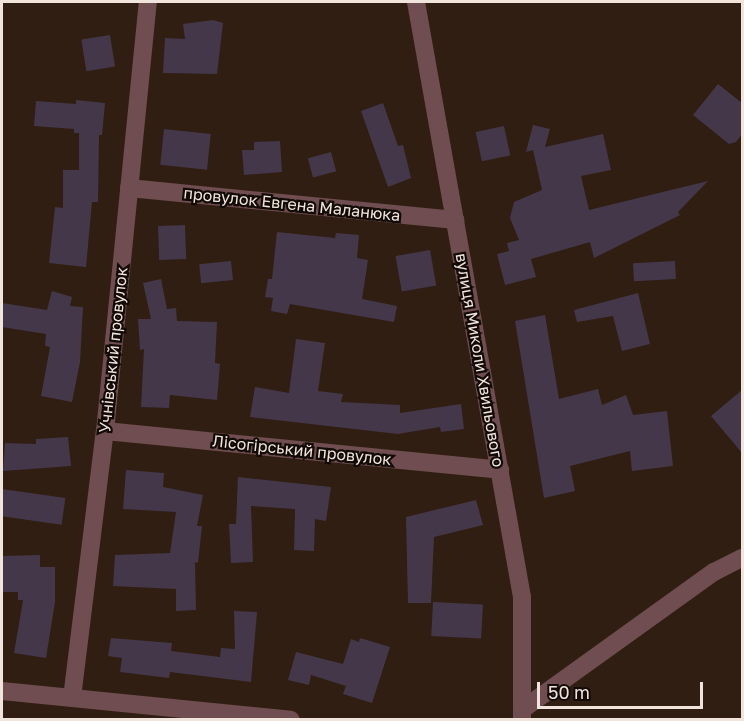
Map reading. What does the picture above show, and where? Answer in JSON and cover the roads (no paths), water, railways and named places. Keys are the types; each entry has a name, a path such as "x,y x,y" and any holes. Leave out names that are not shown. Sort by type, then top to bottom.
{"street":[{"name":"Учнівський провулок","path":"72,698 105,431 148,2"},
{"name":"вулиця Миколи Хвильового","path":"416,2 522,597 522,714"},
{"name":"провулок Евгена Маланюка","path":"129,188 455,220"},
{"name":"Лісогірський провулок","path":"105,431 500,470"},
{"path":"522,714 714,572 742,558"},
{"path":"2,691 291,720"}]}
